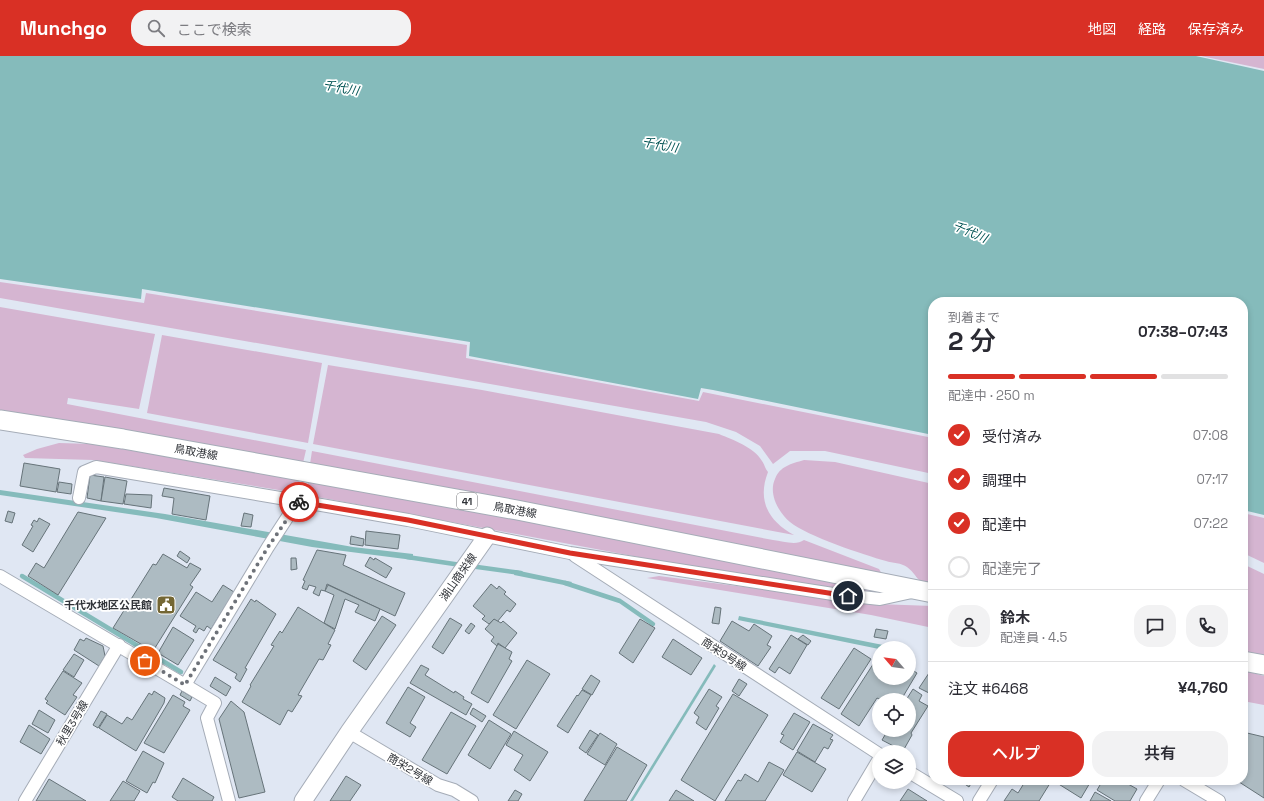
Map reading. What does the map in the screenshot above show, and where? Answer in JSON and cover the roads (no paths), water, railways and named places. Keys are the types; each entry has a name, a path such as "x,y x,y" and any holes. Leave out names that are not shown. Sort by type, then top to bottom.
{"main road":[{"name":"鳥取港線","path":"0,420 123,439 517,510 926,592"},
{"path":"1248,662 1264,665"}],"street":[{"path":"79,498 84,472 96,467 408,520 570,553 840,595 880,599 926,592"},
{"path":"185,685 268,547 298,502"},
{"name":"湖山商栄線","path":"303,801 348,732 487,536"},
{"name":"商栄9号線","path":"570,553 872,749"},
{"path":"0,576 215,703 207,718 229,801"},
{"name":"秋里3号線","path":"25,801 119,645"},
{"name":"商栄2号線","path":"348,732 438,785 454,790 472,801"},
{"path":"854,801 872,771"},
{"path":"916,776 928,784"},
{"path":"930,785 956,801"},
{"path":"979,801 989,785"},
{"path":"1146,801 1156,785"},
{"path":"1192,785 1219,801"}],"water":[{"name":"千代川","path":"0,56 1196,56 1264,71 1264,515 1248,511 1248,297 928,297 928,434 713,390 701,388 698,399 469,356 470,342 142,289 141,299 0,279"},
{"path":"0,490 165,514 353,547 413,554 413,560 312,547 156,518 0,495"},
{"path":"515,570 572,582 569,586 514,575"},
{"path":"739,616 872,643 872,648 738,620"},
{"path":"714,664 716,666 633,801 630,801"}],"waterway":[{"path":"407,557 461,565"},
{"path":"470,566 521,573"},
{"path":"22,576 181,672"},
{"path":"565,583 620,601 653,624"}],"place":[{"name":"千代水地区公民館","path":"166,605"}]}
